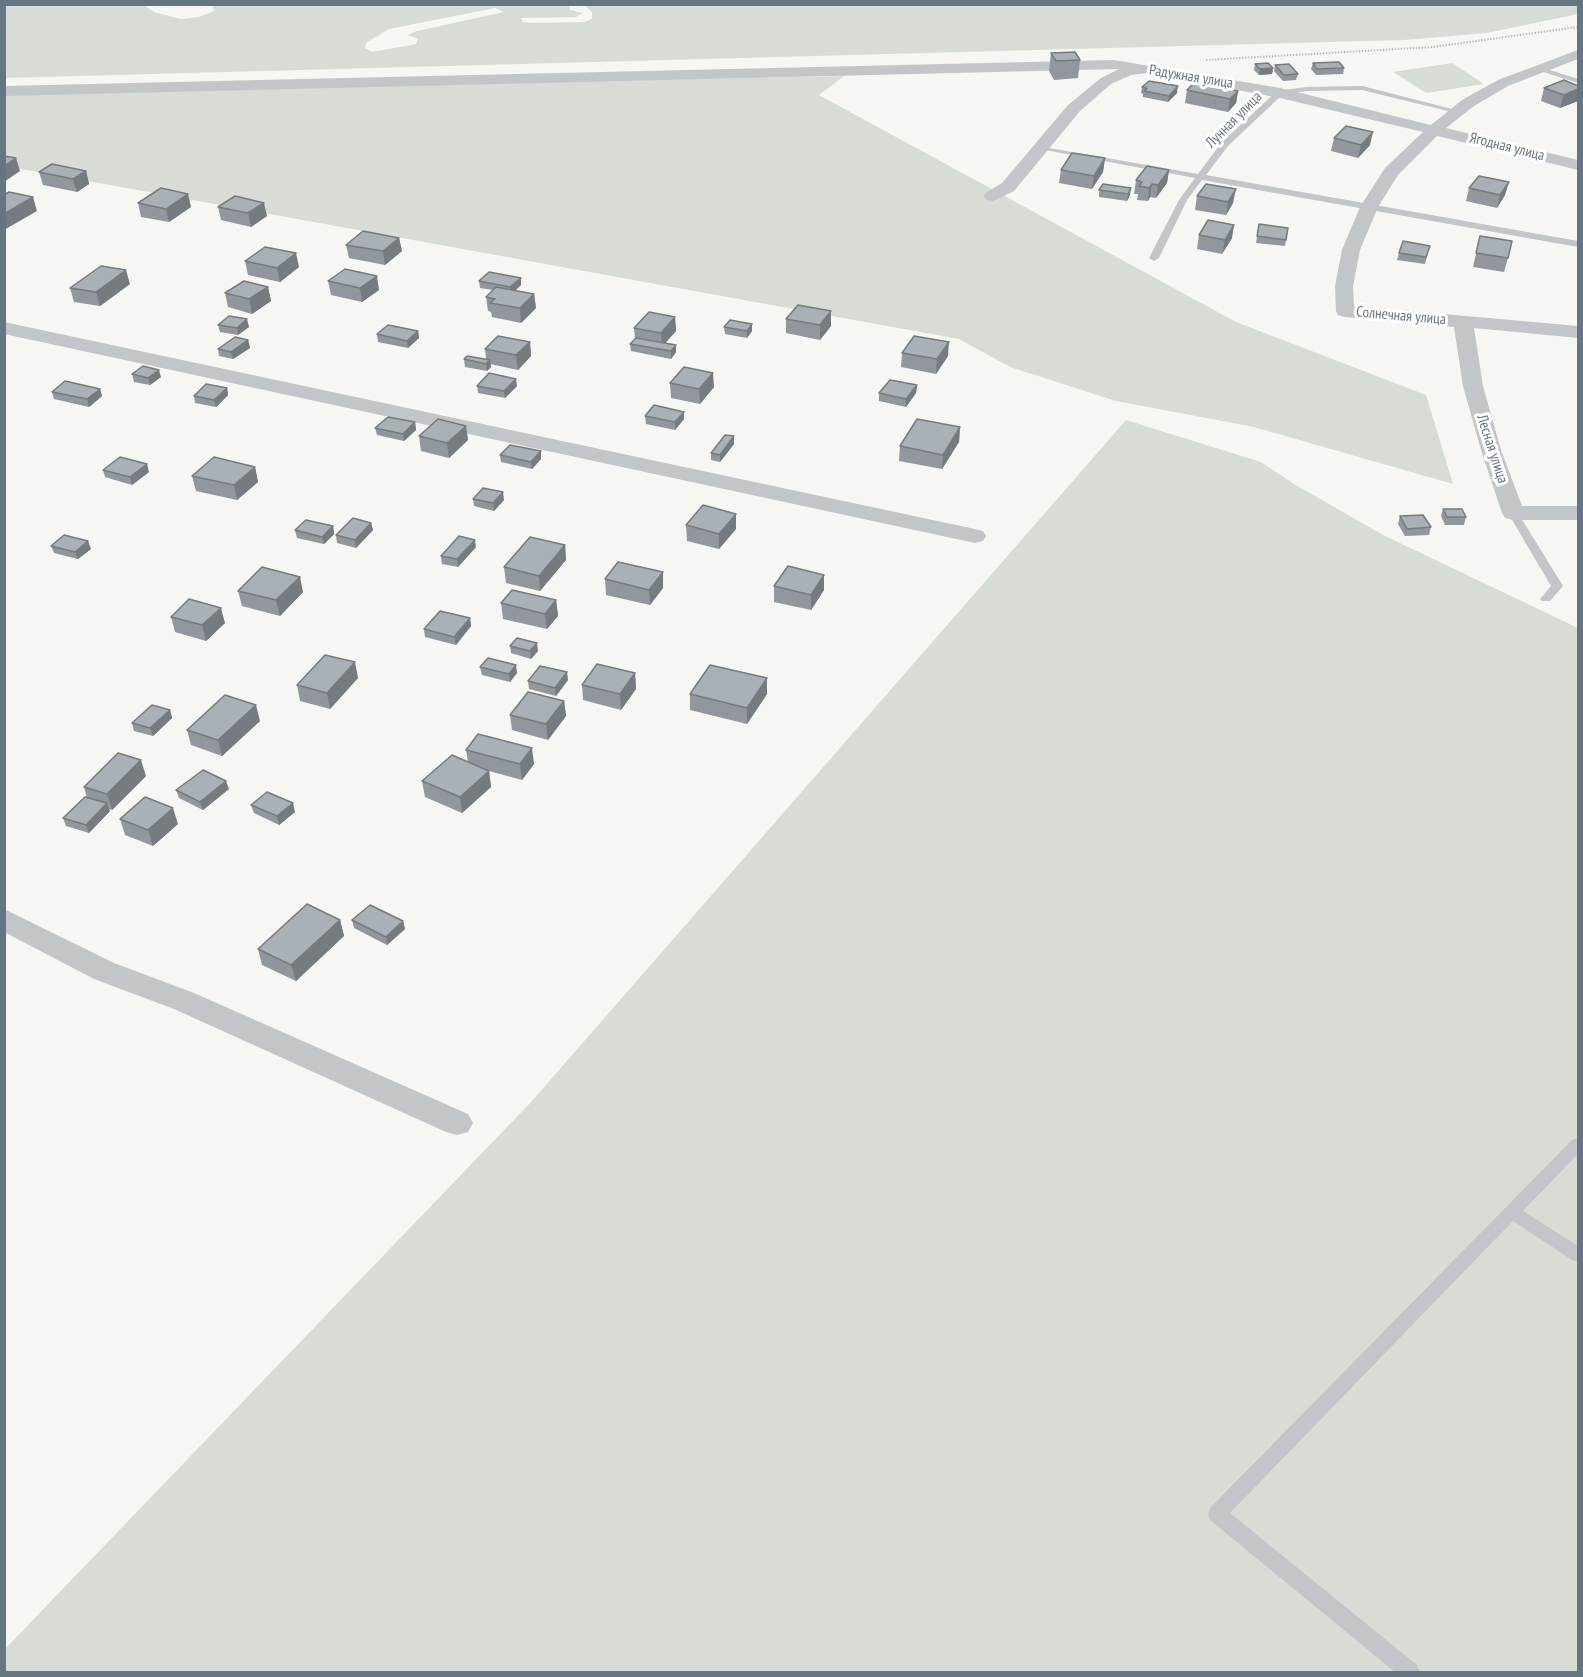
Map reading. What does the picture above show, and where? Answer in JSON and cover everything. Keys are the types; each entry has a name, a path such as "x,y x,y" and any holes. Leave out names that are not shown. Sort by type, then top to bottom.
{"street":[{"name":"Солнечная улица","path":"1578,54 1503,83 1456,111 1391,172 1369,207 1351,250 1344,286 1345,311 1578,332"},
{"path":"4,91 1114,64 1147,68"},
{"name":"Радужная улица","path":"993,196 1008,187 1038,148 1074,108 1106,81 1127,71 1147,68 1280,93 1435,129"},
{"name":"Ягодная улица","path":"1435,129 1578,165"},
{"name":"Лесная улица","path":"1462,321 1473,386 1491,450 1514,513"},
{"path":"4,328 975,536"},
{"path":"1514,513 1578,513"},
{"path":"4,919 104,970 184,1001 457,1123"}],"lane":[{"path":"1540,68 1578,81"},
{"name":"Лунная улица","path":"1154,258 1183,200 1199,178 1225,144 1280,93 1306,89 1362,88 1456,111"},
{"path":"1038,148 1578,244"},
{"path":"1514,513 1557,586 1546,599"},
{"path":"1410,1672 1217,1514 1578,1144"},
{"path":"1512,1212 1578,1255"}],"path":[{"path":"1205,60 1433,47 1578,27"}],"shaded area":[{"path":"212,4 570,4 570,10 583,13 576,17 521,18 523,22 531,23 585,22 592,19 592,12 583,4 1578,4 1578,14 1487,33 1404,40 5,78 5,5 144,5 154,12 181,19 199,17 214,11","holes":["495,8 504,12 407,35 418,39 416,44 372,52 365,48 366,43 389,29"]},
{"path":"1452,63 1484,84 1426,93 1393,72"},
{"path":"844,76 819,95 1236,322 1426,395 1453,484 1254,427 1116,401 1010,367 959,339 5,166 4,93"},
{"path":"1126,420 1261,462 1294,484 1383,535 1578,628 1578,1672 5,1672 4,1650 532,1101"}],"building":[{"path":"1075,52 1080,60 1056,61 1051,53"},
{"path":"1339,62 1344,68 1317,69 1313,63"},
{"path":"1268,63 1273,68 1260,69 1255,64"},
{"path":"1289,64 1298,74 1284,75 1275,65"},
{"path":"1564,80 1578,86 1578,89 1564,95 1544,88"},
{"path":"1149,81 1178,86 1169,96 1144,91 1147,88 1142,87"},
{"path":"1195,82 1238,91 1230,99 1187,90"},
{"path":"1346,126 1373,132 1361,145 1334,138"},
{"path":"1072,153 1105,158 1094,176 1061,170"},
{"path":"4,156 16,158 4,166"},
{"path":"52,164 86,171 73,179 39,172"},
{"path":"1147,166 1169,170 1158,185 1152,184 1149,188 1139,186 1142,182 1136,180"},
{"path":"1479,176 1509,182 1500,195 1469,188"},
{"path":"1103,184 1131,188 1128,194 1099,190"},
{"path":"1206,184 1236,189 1228,202 1197,196"},
{"path":"161,188 188,194 166,209 138,203"},
{"path":"9,192 33,197 4,214 4,195"},
{"path":"235,196 264,203 248,213 218,207"},
{"path":"1208,220 1234,225 1225,240 1199,235"},
{"path":"1259,224 1288,228 1286,240 1257,236"},
{"path":"363,231 399,238 383,251 346,245"},
{"path":"1480,236 1512,241 1508,258 1476,253"},
{"path":"1403,241 1430,246 1426,257 1399,253"},
{"path":"265,247 296,253 277,268 245,261"},
{"path":"101,266 126,270 96,292 70,288"},
{"path":"345,269 377,276 360,288 328,281"},
{"path":"489,272 521,278 510,287 479,281"},
{"path":"244,281 268,287 249,299 225,293"},
{"path":"496,287 534,294 520,308 490,303 495,299 486,297"},
{"path":"798,305 831,311 820,325 786,319"},
{"path":"649,312 675,317 661,333 634,328"},
{"path":"229,316 247,319 237,328 218,325"},
{"path":"730,320 752,324 747,331 724,327"},
{"path":"388,325 418,331 407,341 377,334"},
{"path":"498,336 530,342 516,355 485,349"},
{"path":"914,336 949,342 937,359 902,353"},
{"path":"235,337 248,340 231,352 218,349"},
{"path":"636,338 676,345 671,351 630,344"},
{"path":"467,356 490,360 486,364 464,359"},
{"path":"143,366 159,370 148,378 132,374"},
{"path":"684,367 713,373 699,389 670,383"},
{"path":"489,373 516,379 504,391 477,386"},
{"path":"890,380 917,385 906,399 879,393"},
{"path":"65,381 100,389 87,399 52,392"},
{"path":"206,384 227,388 214,400 194,396"},
{"path":"654,405 684,412 675,422 645,416"},
{"path":"388,417 415,422 403,434 375,428"},
{"path":"438,419 466,426 447,443 419,436"},
{"path":"917,419 960,427 943,455 900,446"},
{"path":"725,435 734,436 720,455 711,453"},
{"path":"510,445 541,451 531,462 500,455"},
{"path":"120,457 147,464 130,477 103,470"},
{"path":"214,457 255,467 234,485 192,476"},
{"path":"483,488 503,492 493,503 473,499"},
{"path":"703,505 736,514 719,534 686,525"},
{"path":"1443,509 1462,509 1466,517 1447,517"},
{"path":"1423,515 1431,527 1407,529 1400,516"},
{"path":"353,518 371,523 355,540 336,535"},
{"path":"306,520 333,526 322,537 295,530"},
{"path":"64,535 88,541 75,552 51,546"},
{"path":"459,536 475,540 457,559 441,556"},
{"path":"530,537 565,545 539,576 504,567"},
{"path":"618,562 663,572 649,590 605,579"},
{"path":"788,566 824,575 811,595 774,586"},
{"path":"262,567 300,577 276,600 238,591"},
{"path":"512,590 556,600 545,614 501,603"},
{"path":"189,599 221,608 202,625 171,617"},
{"path":"440,611 470,618 454,637 424,629"},
{"path":"517,638 537,643 530,651 510,646"},
{"path":"325,655 355,662 327,693 297,685"},
{"path":"488,658 516,665 509,674 480,667"},
{"path":"597,664 635,673 620,694 582,685"},
{"path":"710,665 767,678 747,708 690,694"},
{"path":"540,666 567,672 555,688 528,681"},
{"path":"528,692 564,701 546,724 510,715"},
{"path":"225,695 256,705 218,740 187,730"},
{"path":"152,705 170,710 150,728 132,723"},
{"path":"478,734 532,748 520,764 466,750"},
{"path":"118,753 141,760 107,794 84,787"},
{"path":"452,755 489,771 460,797 422,781"},
{"path":"203,770 226,781 200,802 176,790"},
{"path":"267,792 293,803 277,816 251,805"},
{"path":"85,797 107,803 86,825 63,818"},
{"path":"145,797 173,808 148,830 120,819"},
{"path":"307,904 340,920 291,965 258,949"},
{"path":"370,905 403,921 386,937 352,920"}]}
